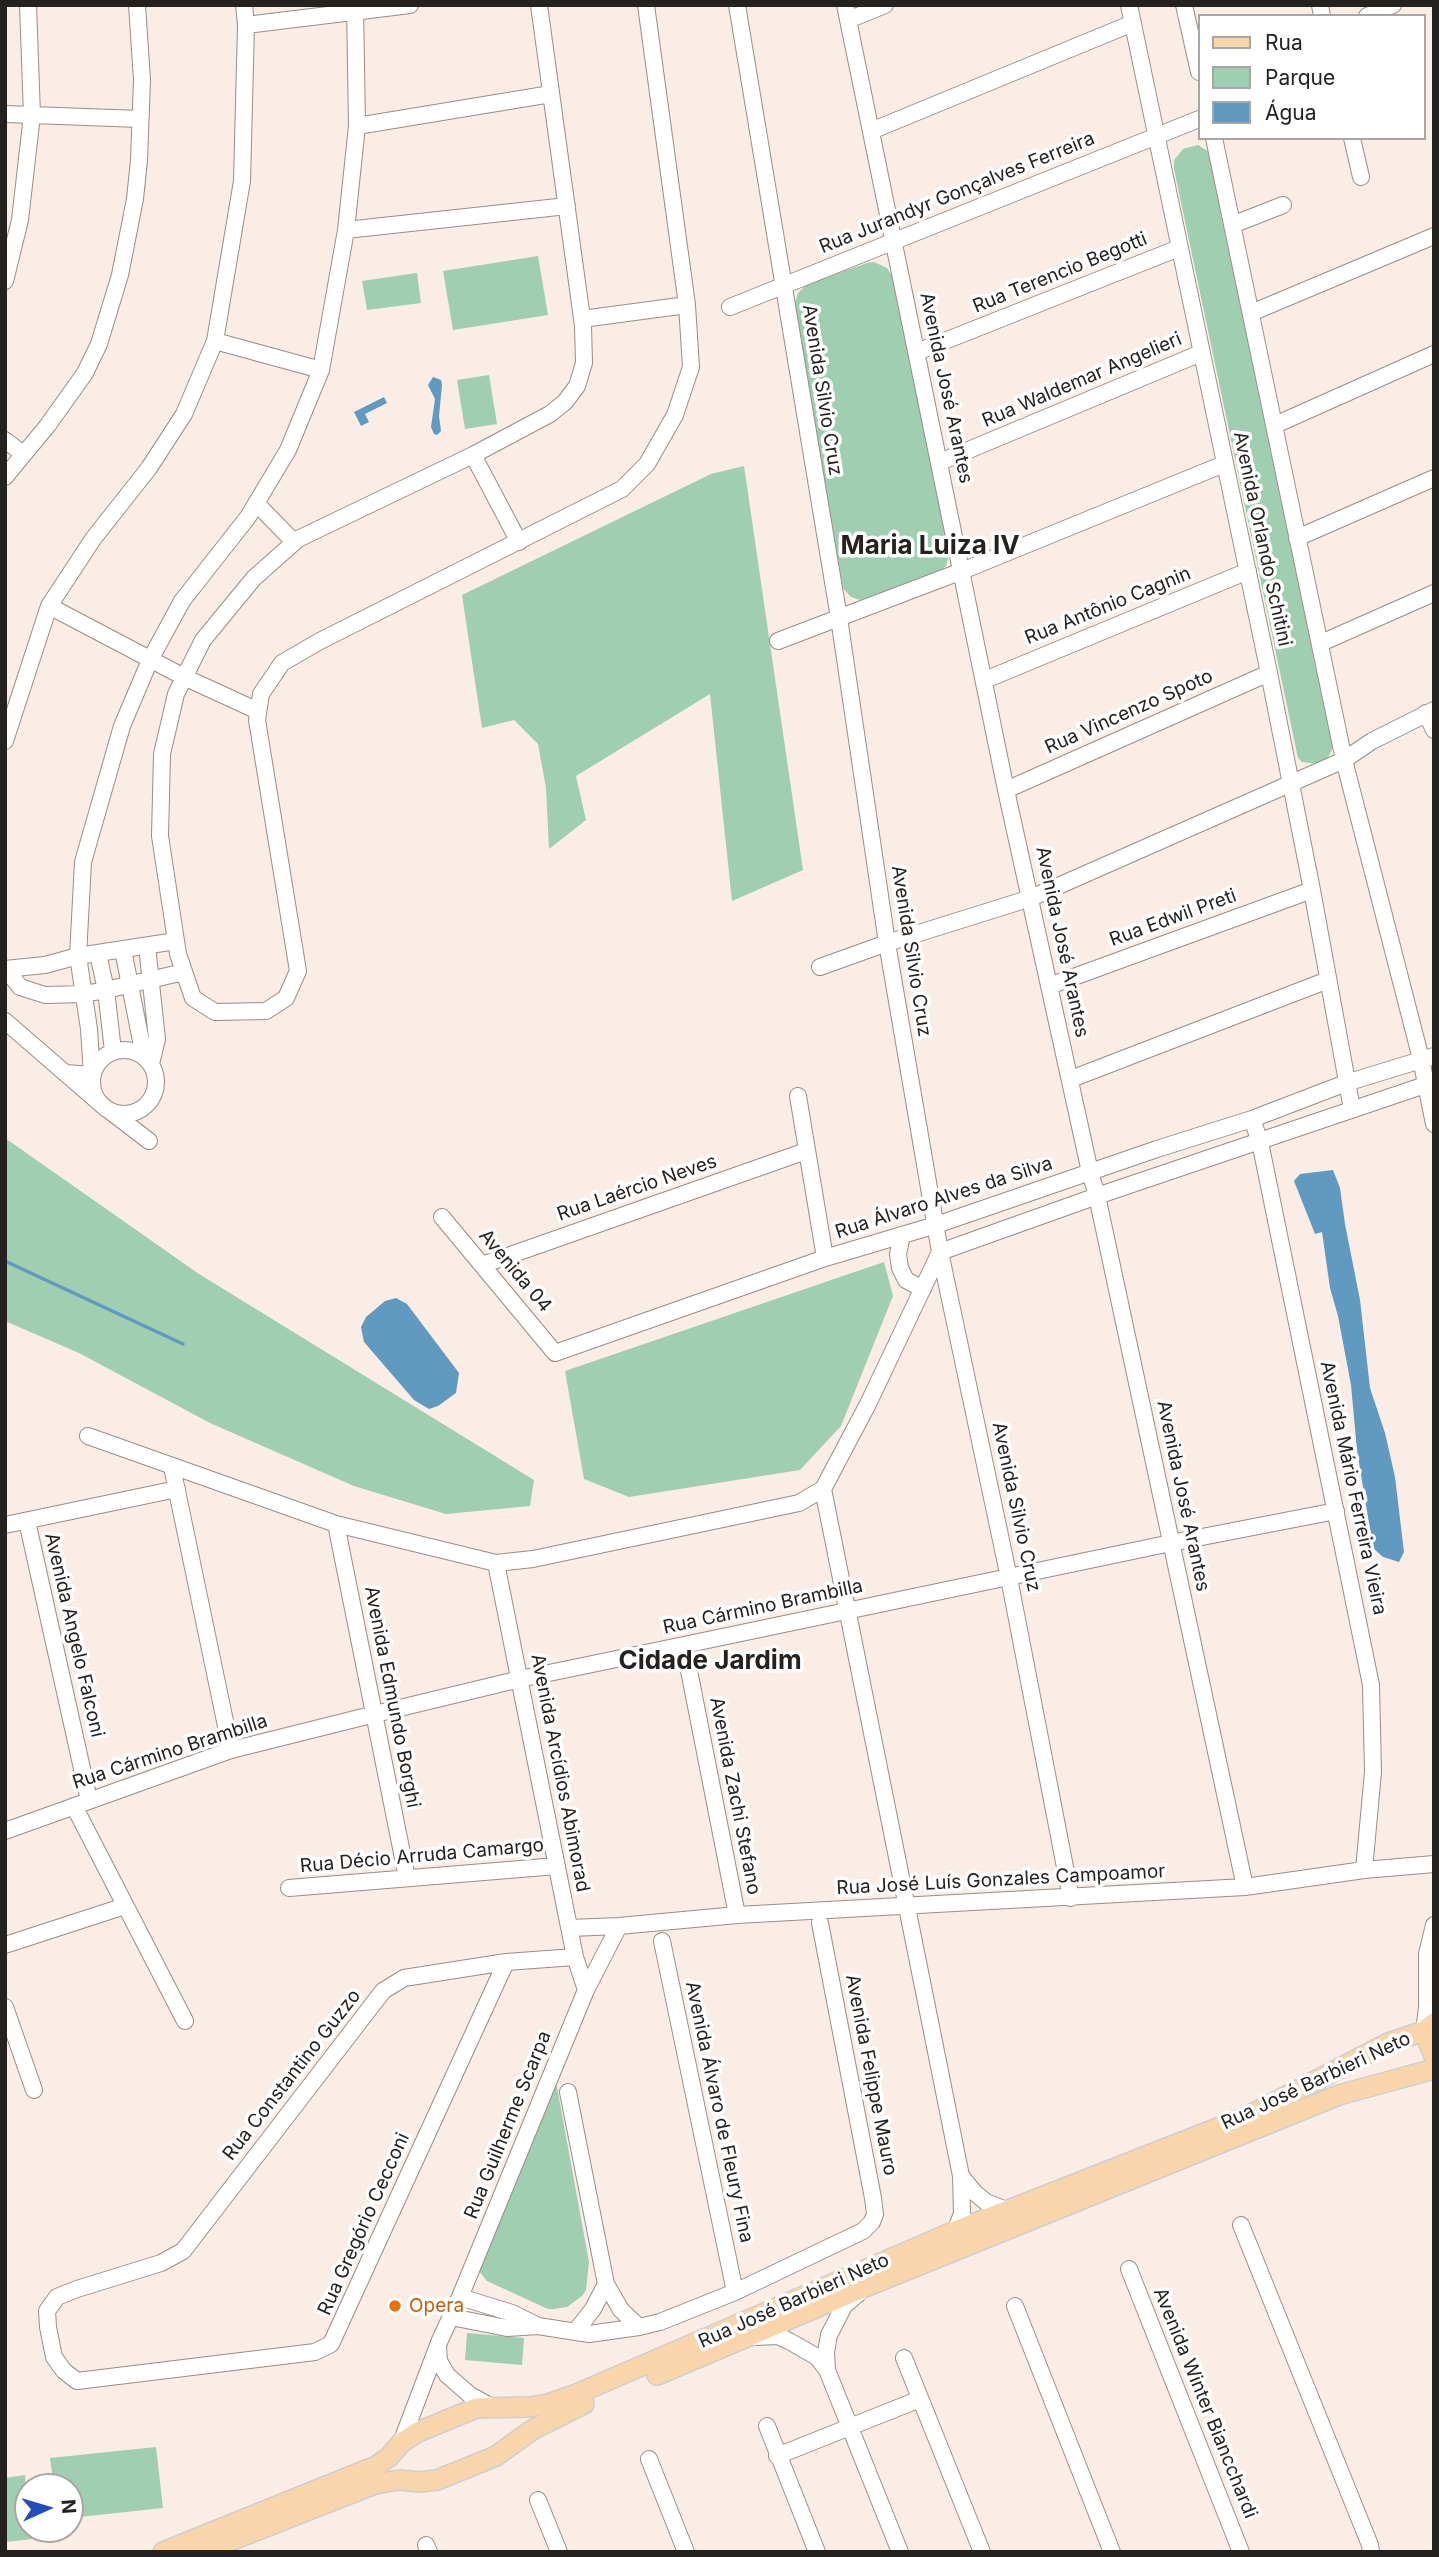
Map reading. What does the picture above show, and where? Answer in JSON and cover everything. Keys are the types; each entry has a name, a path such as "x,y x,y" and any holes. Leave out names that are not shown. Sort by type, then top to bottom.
{"main road":[{"path":"1429,2027 1434,2056"},
{"name":"Rua José Barbieri Neto","path":"163,2552 376,2466 389,2457 401,2443 441,2422 476,2408 530,2407 574,2395 1006,2210 1248,2116 1388,2043 1429,2027"},
{"name":"Rua José Barbieri Neto","path":"202,2552 375,2484 399,2480 437,2480 496,2456 532,2430 575,2407 748,2338 865,2287 1339,2095 1434,2069"},
{"path":"489,2406 501,2413 508,2422 509,2446"},
{"path":"401,2443 401,2456 406,2469 420,2482"}],"street":[{"path":"5,281 20,220 32,115 28,5"},
{"path":"5,477 68,400 85,373 99,344 120,275 139,160 142,80 137,5"},
{"path":"5,741 49,606 93,539 149,468 184,414 215,341 242,181 246,24 244,5"},
{"path":"246,24 356,9 410,5"},
{"path":"539,5 582,319 584,363 577,386 565,402 550,414 294,542 254,578 203,640 176,694 162,754 160,836 176,941 184,972 193,998 215,1012 266,1011 286,998 298,971 257,720 261,694 282,663 320,641 622,489 647,464 675,415 691,367 687,305 646,5"},
{"name":"Avenida Silvio Cruz","path":"737,5 839,618 887,943 940,1252 1009,1578 1071,1898"},
{"path":"846,13 885,5"},
{"name":"Avenida Orlando Schitini","path":"1129,5 1269,673 1352,1109"},
{"path":"1184,5 1198,68"},
{"path":"1372,14 1393,5"},
{"path":"123,950 136,1020 157,1084 149,1103 141,1110 120,1114 102,1105 92,1086 89,1029 78,956 83,862 122,726 150,660 181,601 256,503 288,450 321,370 346,230 357,126 356,9"},
{"name":"Avenida José Arantes","path":"846,13 1006,790 1097,1196 1245,1887"},
{"path":"871,131 1133,23"},
{"path":"357,126 551,94"},
{"path":"5,114 140,119"},
{"name":"Rua Jurandyr Gonçalves Ferreira","path":"730,307 1198,119"},
{"name":"Avenida Orlando Schitini","path":"1214,140 1344,760 1427,1058 1426,1085 1434,1124"},
{"path":"1352,140 1361,177"},
{"path":"1232,225 1283,205"},
{"path":"346,230 567,206"},
{"path":"1251,313 1434,236"},
{"name":"Rua Terencio Begotti","path":"917,352 1179,248"},
{"path":"582,319 687,305"},
{"path":"215,341 321,370"},
{"name":"Rua Waldemar Angelieri","path":"940,462 1201,352"},
{"path":"1275,425 1434,354"},
{"path":"5,440 23,454"},
{"path":"472,455 519,542"},
{"path":"778,641 962,571 1224,464"},
{"path":"1297,538 1434,478"},
{"path":"256,503 294,542"},
{"name":"Rua Antônio Cagnin","path":"985,680 1248,571"},
{"path":"1321,643 1434,593"},
{"path":"49,606 150,660 258,711"},
{"name":"Rua Vincenzo Spoto","path":"1006,790 1269,673"},
{"path":"820,967 1031,898 1344,760 1372,741 1430,712 1434,730"},
{"name":"Rua Edwil Preti","path":"1049,986 1312,890"},
{"path":"6,969 45,965 78,956 176,941"},
{"path":"147,946 157,1039 148,1060"},
{"path":"98,954 106,990 113,1051"},
{"path":"6,969 20,987 45,995 84,994 184,972"},
{"path":"1071,1079 1328,980"},
{"path":"5,1021 102,1105 149,1141 139,1128 141,1110"},
{"path":"92,1075 103,1056 113,1051 134,1050 148,1060"},
{"name":"Rua Álvaro Alves da Silva","path":"555,1353 825,1258 936,1225 1252,1119 1346,1083 1427,1058"},
{"path":"65,1073 92,1075"},
{"path":"88,1436 336,1524 496,1563 533,1559 799,1503 823,1489 868,1404 940,1252 1426,1085"},
{"path":"798,1096 825,1258"},
{"name":"Avenida Mário Ferreira Vieira","path":"1252,1119 1260,1142 1371,1685 1373,1772 1364,1870"},
{"name":"Rua Laércio Neves","path":"482,1265 806,1152"},
{"name":"Avenida 04","path":"442,1217 555,1353"},
{"path":"902,1235 898,1254 900,1268 905,1280 923,1289"},
{"path":"172,1467 231,1750"},
{"path":"5,1525 177,1489"},
{"path":"823,1489 961,2176 962,2214 956,2231"},
{"name":"Rua Cármino Brambilla","path":"5,1831 231,1750 520,1679 1336,1511"},
{"name":"Avenida Angelo Falconi","path":"27,1521 81,1803 125,1906 185,2021"},
{"name":"Avenida Edmundo Borghi","path":"336,1524 407,1878"},
{"name":"Avenida Arcídios Abimorad","path":"496,1563 575,1957 586,1990"},
{"name":"Avenida Zachi Stefano","path":"684,1644 737,1915"},
{"name":"Rua José Luís Gonzales Campoamor","path":"569,1928 737,1915 1245,1887 1364,1870 1434,1864"},
{"name":"Rua Décio Arruda Camargo","path":"289,1888 557,1866"},
{"path":"5,1945 125,1906"},
{"name":"Avenida Felippe Mauro","path":"735,2292 863,2231 872,2222 874,2214 873,2197 820,1923"},
{"path":"1429,2027 1427,1954 1434,1925"},
{"name":"Rua Guilherme Scarpa","path":"401,2443 440,2340 586,1990 619,1926"},
{"name":"Avenida Álvaro de Fleury Fina","path":"662,1941 735,2292"},
{"name":"Rua Constantino Guzzo","path":"77,2381 64,2371 54,2357 47,2311 57,2297 77,2288 161,2263 183,2251 383,1991 404,1978 506,1962 575,1957"},
{"name":"Rua Gregório Cecconi","path":"77,2381 315,2352 331,2344 337,2337 506,1962"},
{"path":"5,2007 34,2090"},
{"path":"568,2092 606,2284 621,2310 639,2327"},
{"path":"961,2176 986,2202 1006,2210"},
{"path":"1241,2225 1371,2552"},
{"name":"Avenida Winter Biancchardi","path":"1129,2269 1241,2552"},
{"path":"575,2332 593,2309 606,2284"},
{"path":"827,2370 826,2353 835,2321 844,2306 865,2287"},
{"path":"451,2318 507,2328 538,2326 589,2334 660,2322 735,2292"},
{"path":"460,2297 512,2313 538,2326"},
{"path":"1015,2306 1112,2552"},
{"path":"748,2338 778,2336 789,2340 817,2357 827,2370 901,2552"},
{"path":"440,2340 439,2361 447,2375 470,2395 489,2406"},
{"path":"904,2358 982,2552"},
{"path":"778,2456 920,2399"},
{"path":"767,2426 817,2552"},
{"path":"649,2459 686,2552"},
{"path":"538,2500 559,2552"}],"green space":[{"path":"1198,145 1213,158 1334,745 1328,758 1317,764 1302,762 1298,758 1174,169 1174,160 1183,149"},
{"path":"538,256 548,315 453,330 443,271"},
{"path":"874,262 887,268 893,277 950,552 946,566 939,572 860,600 851,597 843,588 794,306 798,293 807,284"},
{"path":"417,273 421,303 367,310 362,281"},
{"path":"489,375 497,424 465,429 457,380"},
{"path":"744,466 803,870 732,901 710,694 576,776 586,820 549,849 546,788 538,744 514,720 482,728 462,595 711,474"},
{"path":"5,1138 199,1274 534,1480 530,1506 446,1514 354,1486 210,1423 79,1353 5,1321"},
{"path":"884,1262 893,1296 841,1426 800,1470 629,1497 584,1479 565,1371"},
{"path":"555,2076 589,2262 586,2290 582,2296 567,2307 548,2309 487,2281 478,2270"},
{"path":"467,2333 524,2338 522,2365 465,2360"},
{"path":"156,2447 163,2508 84,2516 84,2473 52,2473 50,2458"},
{"path":"14,2477 14,2541 5,2542 5,2478"}],"water":[{"path":"433,377 441,380 442,385 439,416 441,431 437,435 431,427 435,399 428,385"},
{"path":"384,397 387,403 365,414 369,422 361,426 354,412"},
{"path":"1333,1170 1340,1188 1360,1300 1370,1388 1385,1433 1395,1477 1404,1552 1399,1562 1383,1557 1373,1548 1357,1450 1351,1385 1330,1288 1322,1232 1315,1234 1294,1181 1300,1174"},
{"path":"396,1298 407,1304 459,1373 456,1393 438,1406 429,1409 414,1400 364,1342 361,1327 366,1317 385,1301"}],"waterway":[{"path":"5,1261 183,1344"}],"place":[{"name":"Opera","path":"395,2306"}],"district":[{"name":"Maria Luiza IV","path":"930,546"},
{"name":"Cidade Jardim","path":"710,1661"}]}
